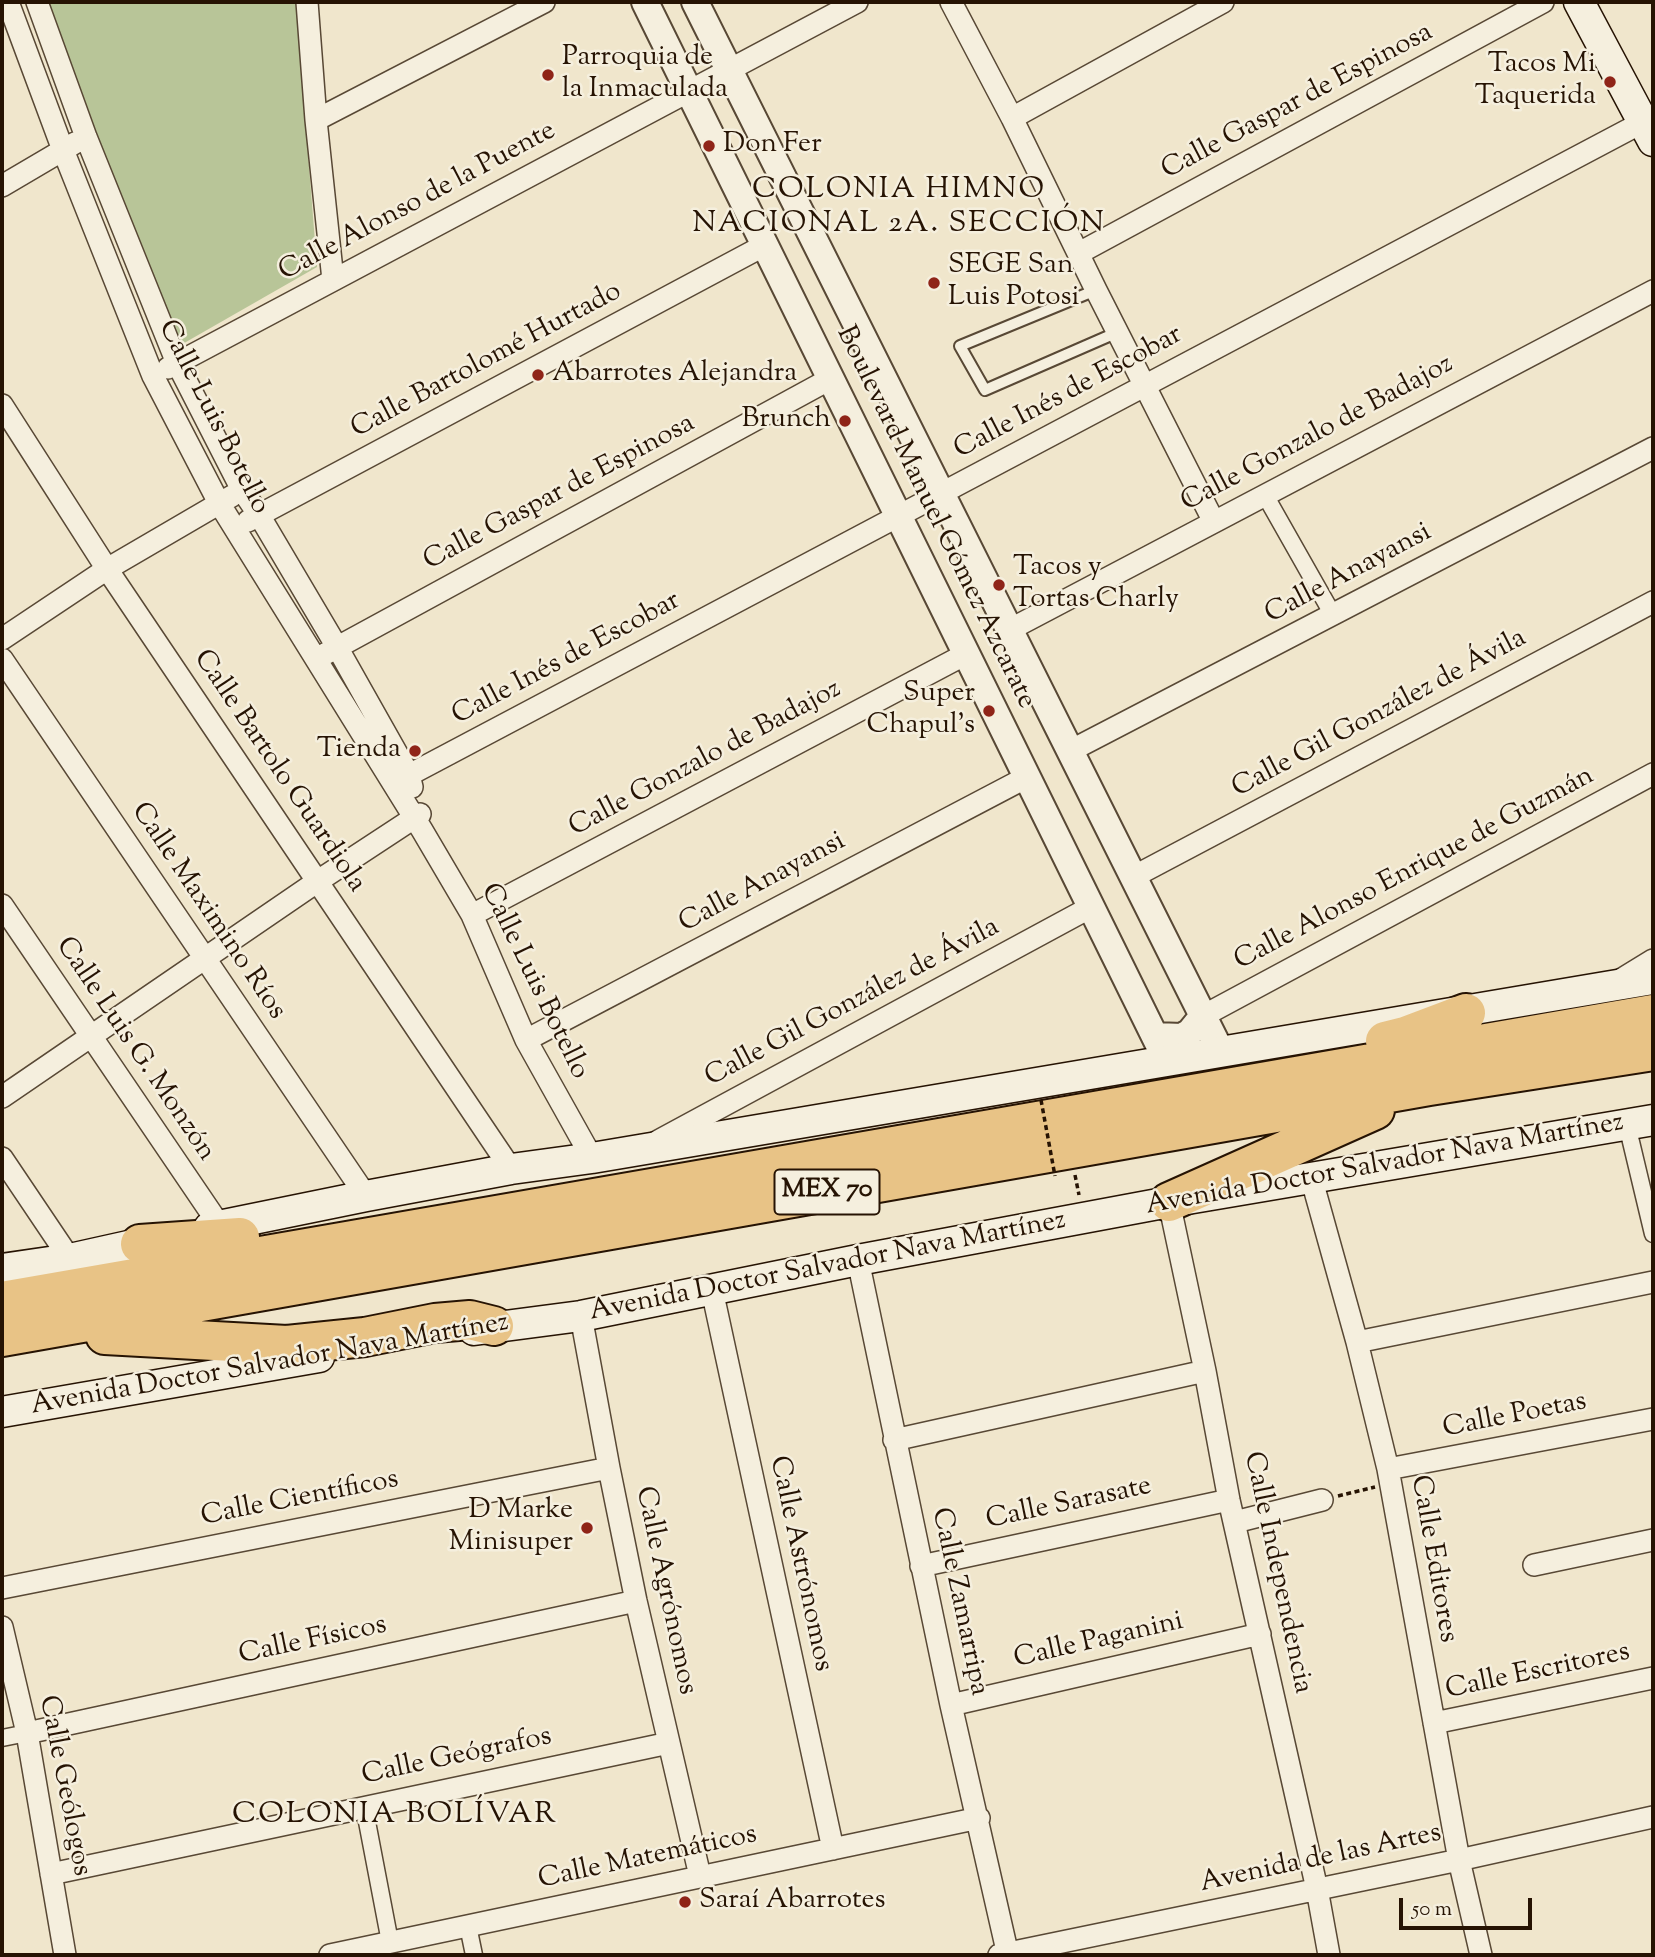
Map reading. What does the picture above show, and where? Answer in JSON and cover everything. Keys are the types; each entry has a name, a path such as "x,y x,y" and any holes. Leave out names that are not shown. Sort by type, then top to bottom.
{"highway":[{"path":"1151,1101 1405,1036 1466,1013"},
{"name":"MEX 70","path":"2,1300 1653,1014"},
{"name":"MEX 70","path":"19,1334 1429,1086 1653,1051"},
{"path":"1169,1202 1429,1086"},
{"path":"140,1244 318,1234 365,1238"},
{"path":"19,1334 287,1345 365,1337 435,1323 470,1320 494,1326"}],"main road":[{"path":"1579,2 1648,131"},
{"path":"2,1269 70,1259 366,1196 511,1169 642,1150 1161,1049 1220,1052 1466,1013 1653,979"},
{"name":"Avenida Doctor Salvador Nava Martínez","path":"2,1412 494,1326 581,1316 858,1260 1169,1202 1640,1122"}],"street":[{"name":"Calle Luis Botello","path":"8,2 63,150 153,376 219,503 418,821 472,915 526,1040 592,1158"},
{"name":"Calle Luis Botello","path":"37,2 86,137 177,363 242,491 337,646 409,775 418,821"},
{"path":"307,2 333,280"},
{"path":"316,120 544,2"},
{"name":"Boulevard Manuel Gómez Azcarate","path":"645,2 1161,1049"},
{"name":"Boulevard Manuel Gómez Azcarate","path":"695,2 1220,1052"},
{"name":"Calle Alonso de la Puente","path":"153,376 857,2"},
{"path":"951,2 1214,522"},
{"path":"1012,118 1223,2"},
{"name":"Calle Gaspar de Espinosa","path":"1079,253 1543,2"},
{"name":"Calle Inés de Escobar","path":"409,775 1145,386 1648,131"},
{"path":"3,182 86,137"},
{"name":"Calle Bartolomé Hurtado","path":"235,529 765,245"},
{"name":"Calle Gonzalo de Badajoz","path":"1009,630 1653,291"},
{"name":"Calle Gaspar de Espinosa","path":"318,659 337,646 830,379"},
{"name":"Calle Bartolo Guardiola","path":"2,405 107,569 511,1169"},
{"name":"Calle Anayansi","path":"1070,751 1653,448"},
{"path":"2,639 107,569 242,491"},
{"path":"1265,495 1333,615"},
{"name":"Calle Gil González de Ávila","path":"1133,877 1653,602"},
{"name":"Calle Gonzalo de Badajoz","path":"472,915 966,654"},
{"name":"Calle Maximino Ríos","path":"2,659 366,1196"},
{"name":"Calle Alonso Enrique de Guzmán","path":"1203,1017 1653,774"},
{"name":"Calle Anayansi","path":"526,1040 1027,777"},
{"path":"2,1097 318,881 418,821"},
{"name":"Calle Luis G. Monzón","path":"2,905 220,1226"},
{"name":"Calle Gil González de Ávila","path":"642,1150 1091,907"},
{"path":"1606,988 1653,960"},
{"path":"1161,1049 1190,1032 1203,1017"},
{"path":"1640,1122 1653,1234"},
{"path":"2,1158 70,1259"},
{"name":"Calle Editores","path":"1311,1177 1357,1342 1389,1476 1459,1860 1481,1955"},
{"name":"Calle Independencia","path":"1169,1202 1229,1500 1317,1889 1329,1955"},
{"name":"Calle Zamarripa","path":"858,1260 951,1705 979,1818 1005,1955"},
{"path":"1357,1342 1653,1282"},
{"name":"Calle Astrónomos","path":"712,1290 833,1849"},
{"name":"Calle Agrónomos","path":"581,1316 636,1601 700,1876"},
{"path":"894,1440 1205,1371"},
{"name":"Calle Poetas","path":"1389,1476 1653,1419"},
{"name":"Calle Científicos","path":"2,1588 609,1468"},
{"name":"Calle Sarasate","path":"921,1566 1229,1500"},
{"path":"1235,1522 1322,1500"},
{"path":"1534,1565 1653,1540"},
{"name":"Calle Físicos","path":"2,1738 636,1601"},
{"name":"Calle Geólogos","path":"2,1627 27,1733 65,1955"},
{"name":"Calle Paganini","path":"951,1705 1260,1634"},
{"name":"Calle Escritores","path":"1434,1724 1653,1678"},
{"name":"Calle Geógrafos","path":"51,1874 669,1743"},
{"path":"364,1806 390,1942"},
{"name":"Avenida de las Artes","path":"1005,1955 1653,1817"},
{"name":"Calle Matemáticos","path":"330,1955 979,1818"},
{"path":"468,1926 474,1955"}],"lane":[{"path":"1096,289 960,346 985,390 1118,332"}],"path":[{"path":"1041,1100 1055,1176"},
{"path":"1322,1500 1389,1476"}],"green space":[{"path":"44,2 296,2 317,267 172,350"}],"place":[{"name":"Parroquia de la Inmaculada","path":"548,75"},
{"name":"Tacos Mi Taquerida","path":"1610,82"},
{"name":"Don Fer","path":"709,146"},
{"name":"SEGE San Luis Potosi","path":"934,283"},
{"name":"Abarrotes Alejandra","path":"538,375"},
{"name":"Brunch","path":"845,421"},
{"name":"Tacos y Tortas Charly","path":"999,585"},
{"name":"Super Chapul's","path":"989,711"},
{"name":"Tienda","path":"415,751"},
{"name":"D Marke Minisuper","path":"587,1528"},
{"name":"Saraí Abarrotes","path":"685,1902"}],"district":[{"name":"COLONIA HIMNO NACIONAL 2A. SECCIÓN","path":"899,209"},
{"name":"COLONIA BOLÍVAR","path":"395,1817"}]}
